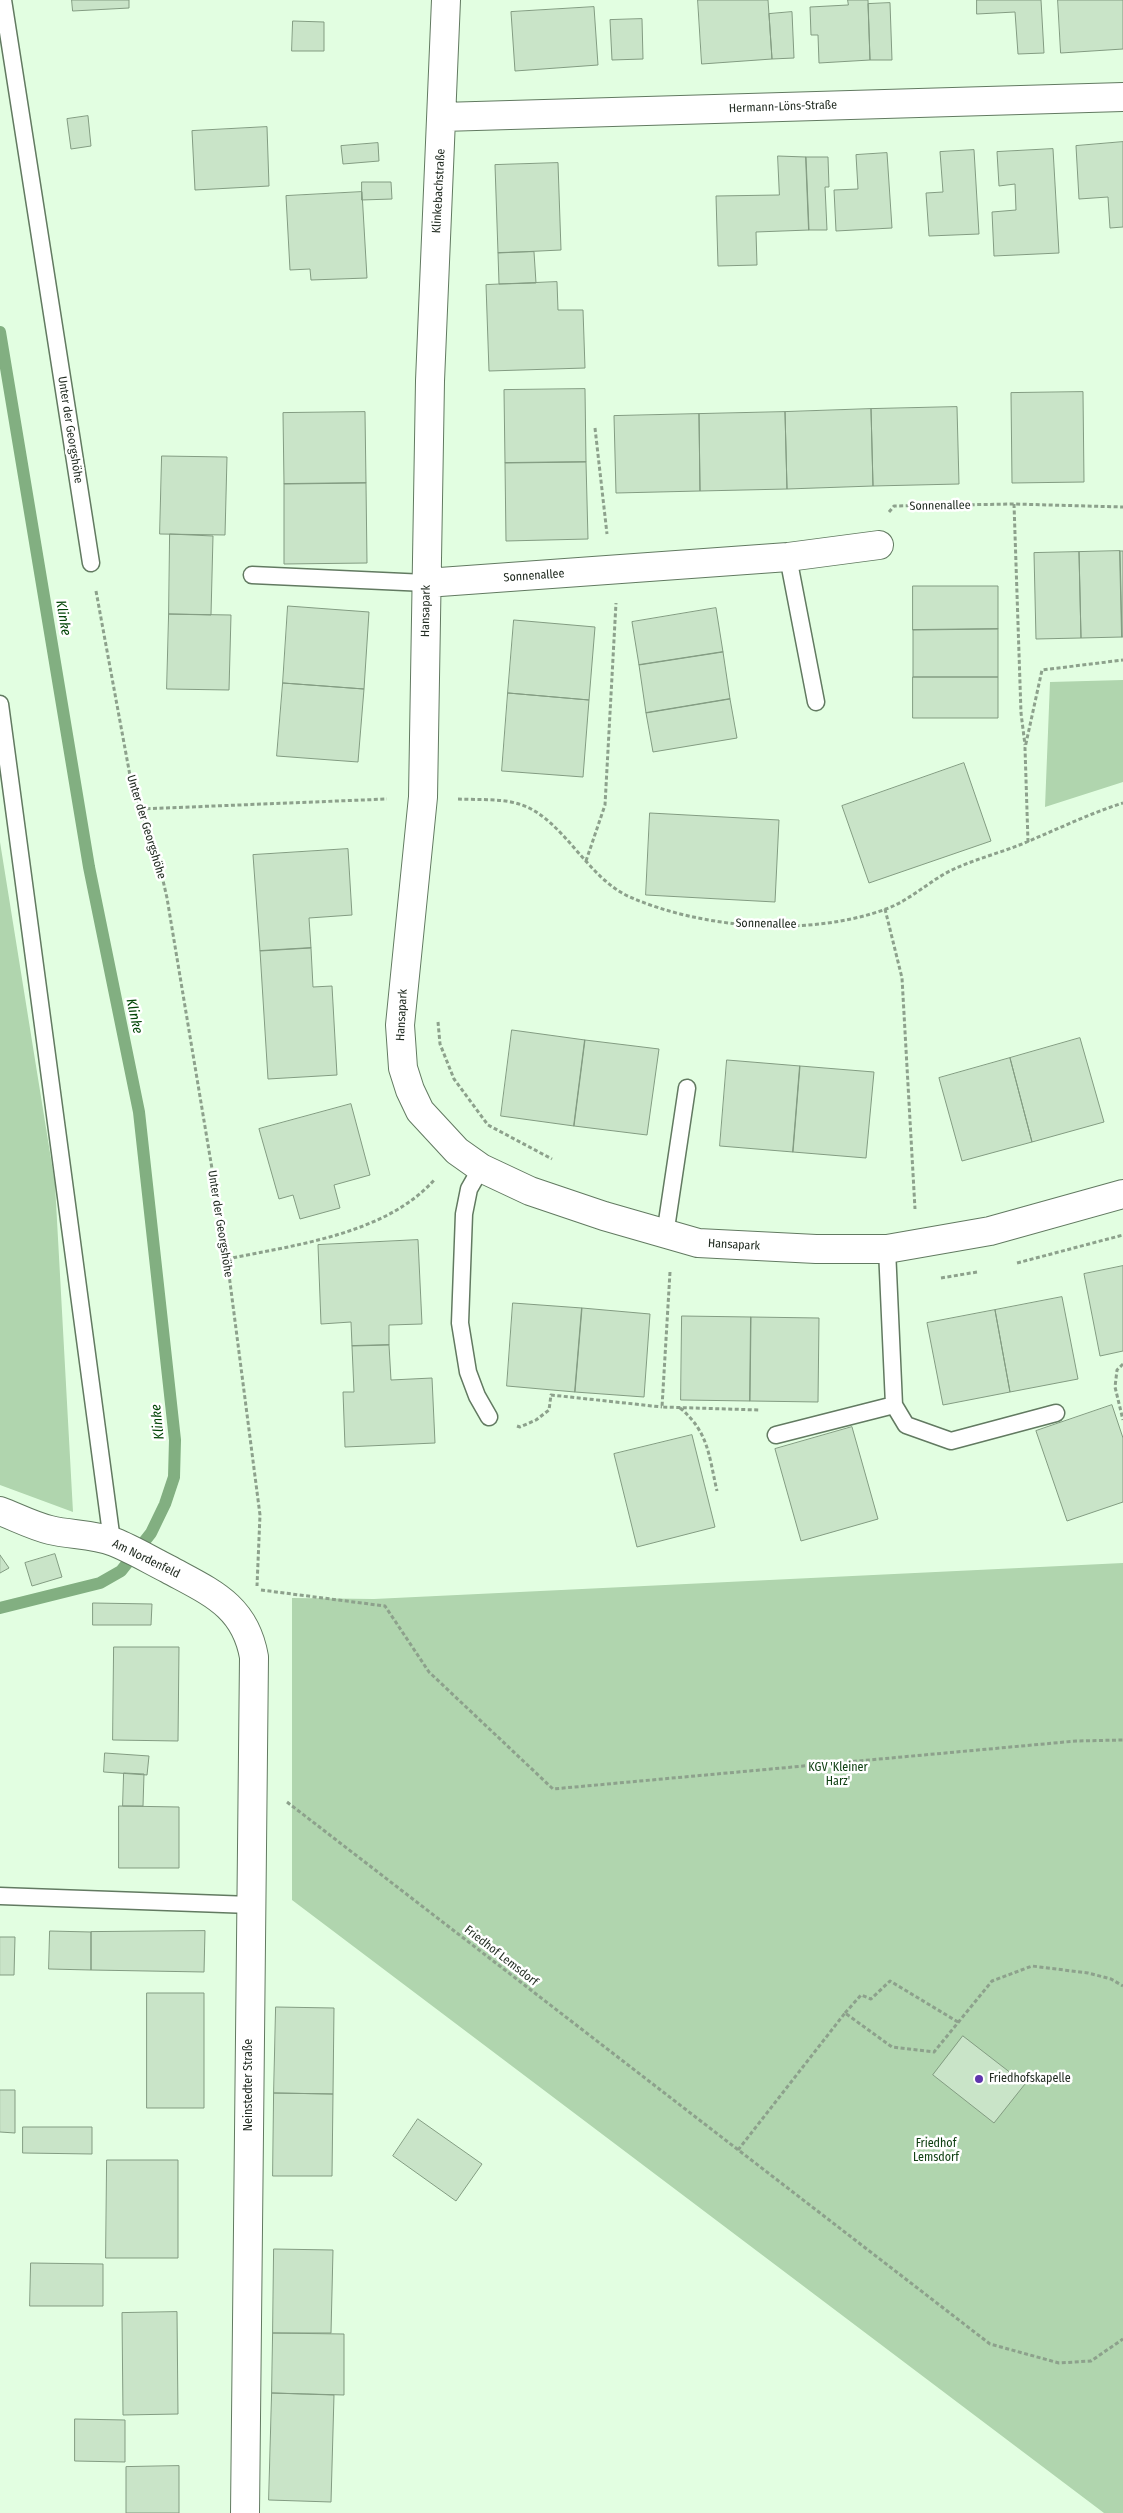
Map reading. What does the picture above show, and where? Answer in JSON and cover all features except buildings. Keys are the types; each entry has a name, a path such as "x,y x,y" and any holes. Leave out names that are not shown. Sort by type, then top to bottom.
{"street":[{"name":"Klinkebachstraße","path":"430,381 446,0"},
{"name":"Hermann-Löns-Straße","path":"442,117 1123,96"},
{"name":"Hansapark","path":"430,381 423,796 400,1025 403,1068 410,1090 420,1111 456,1150 481,1168 530,1191 666,1235 698,1243 816,1249 886,1249 990,1231 1123,1194"},
{"name":"Sonnenallee","path":"426,583 618,571 788,557 879,545"},
{"name":"Am Nordenfeld","path":"0,1511 48,1530 121,1545 173,1572 226,1603 246,1627 254,1657"},
{"name":"Neinstedter Straße","path":"245,2513 254,1657"}],"lane":[{"name":"Unter der Georgshöhe","path":"3,0 91,563"},
{"path":"788,557 816,702"},
{"path":"252,575 426,583"},
{"path":"0,704 121,1545"},
{"path":"666,1235 687,1088"},
{"path":"481,1168 472,1184 466,1201 460,1323 463,1349 477,1396 489,1416"},
{"path":"886,1249 894,1405 906,1425 951,1441 1056,1413"},
{"path":"776,1435 894,1405"},
{"path":"0,1896 250,1905"}],"path":[{"path":"586,861 605,805 618,571 608,552 596,428"},
{"path":"1014,504 1021,713 1025,748 1028,842"},
{"name":"Sonnenallee","path":"879,545 885,535 888,513 894,506 1014,504 1123,507"},
{"name":"Unter der Georgshöhe","path":"91,563 130,781 157,854 167,898 226,1260 260,1515 257,1590 385,1606 429,1672 553,1790 1076,1741 1123,1740"},
{"path":"1025,748 1042,670 1123,660"},
{"path":"457,809 458,789"},
{"path":"385,809 386,790"},
{"name":"Sonnenallee","path":"140,809 423,796 522,805 545,819 606,880 628,896 664,909 708,920 736,924 800,925 843,919 885,909 908,898 953,869 1028,842 1123,803"},
{"path":"885,909 902,978 915,1211"},
{"path":"436,1013 440,1044 454,1079 488,1125 555,1161"},
{"path":"226,1260 358,1228 407,1203 433,1180 456,1150"},
{"path":"427,1173 433,1180 466,1201"},
{"path":"906,1211 924,1209"},
{"path":"1013,1264 1123,1235"},
{"path":"662,1406 671,1264"},
{"path":"888,1282 954,1277 983,1270"},
{"path":"1123,1364 1117,1370 1114,1387 1123,1420"},
{"path":"489,1416 520,1427 536,1420 549,1410 551,1395 662,1406 761,1410"},
{"path":"680,1407 692,1418 703,1433 718,1491"},
{"name":"Friedhof Lemsdorf","path":"252,1776 990,2344 1059,2363 1091,2361 1123,2339"},
{"path":"845,2014 892,2047 934,2052 992,1981 1032,1966 1088,1973 1111,1979 1123,1986"},
{"path":"738,2150 861,1995 871,1999 890,1981 958,2022"}],"green space":[{"path":"1123,680 1123,782 1045,807 1050,682"},
{"path":"0,842 55,1184 73,1512 0,1485"},
{"name":"KGV 'Kleiner Harz'","path":"1123,1563 1123,2513 1104,2513 292,1900 292,1598 374,1599"}],"waterway":[{"name":"Klinke","path":"0,332 89,867 139,1112 175,1440 174,1477 165,1504 151,1533 121,1571 100,1583 0,1608"}],"place":[{"name":"Friedhofskapelle","path":"979,2079"}]}
